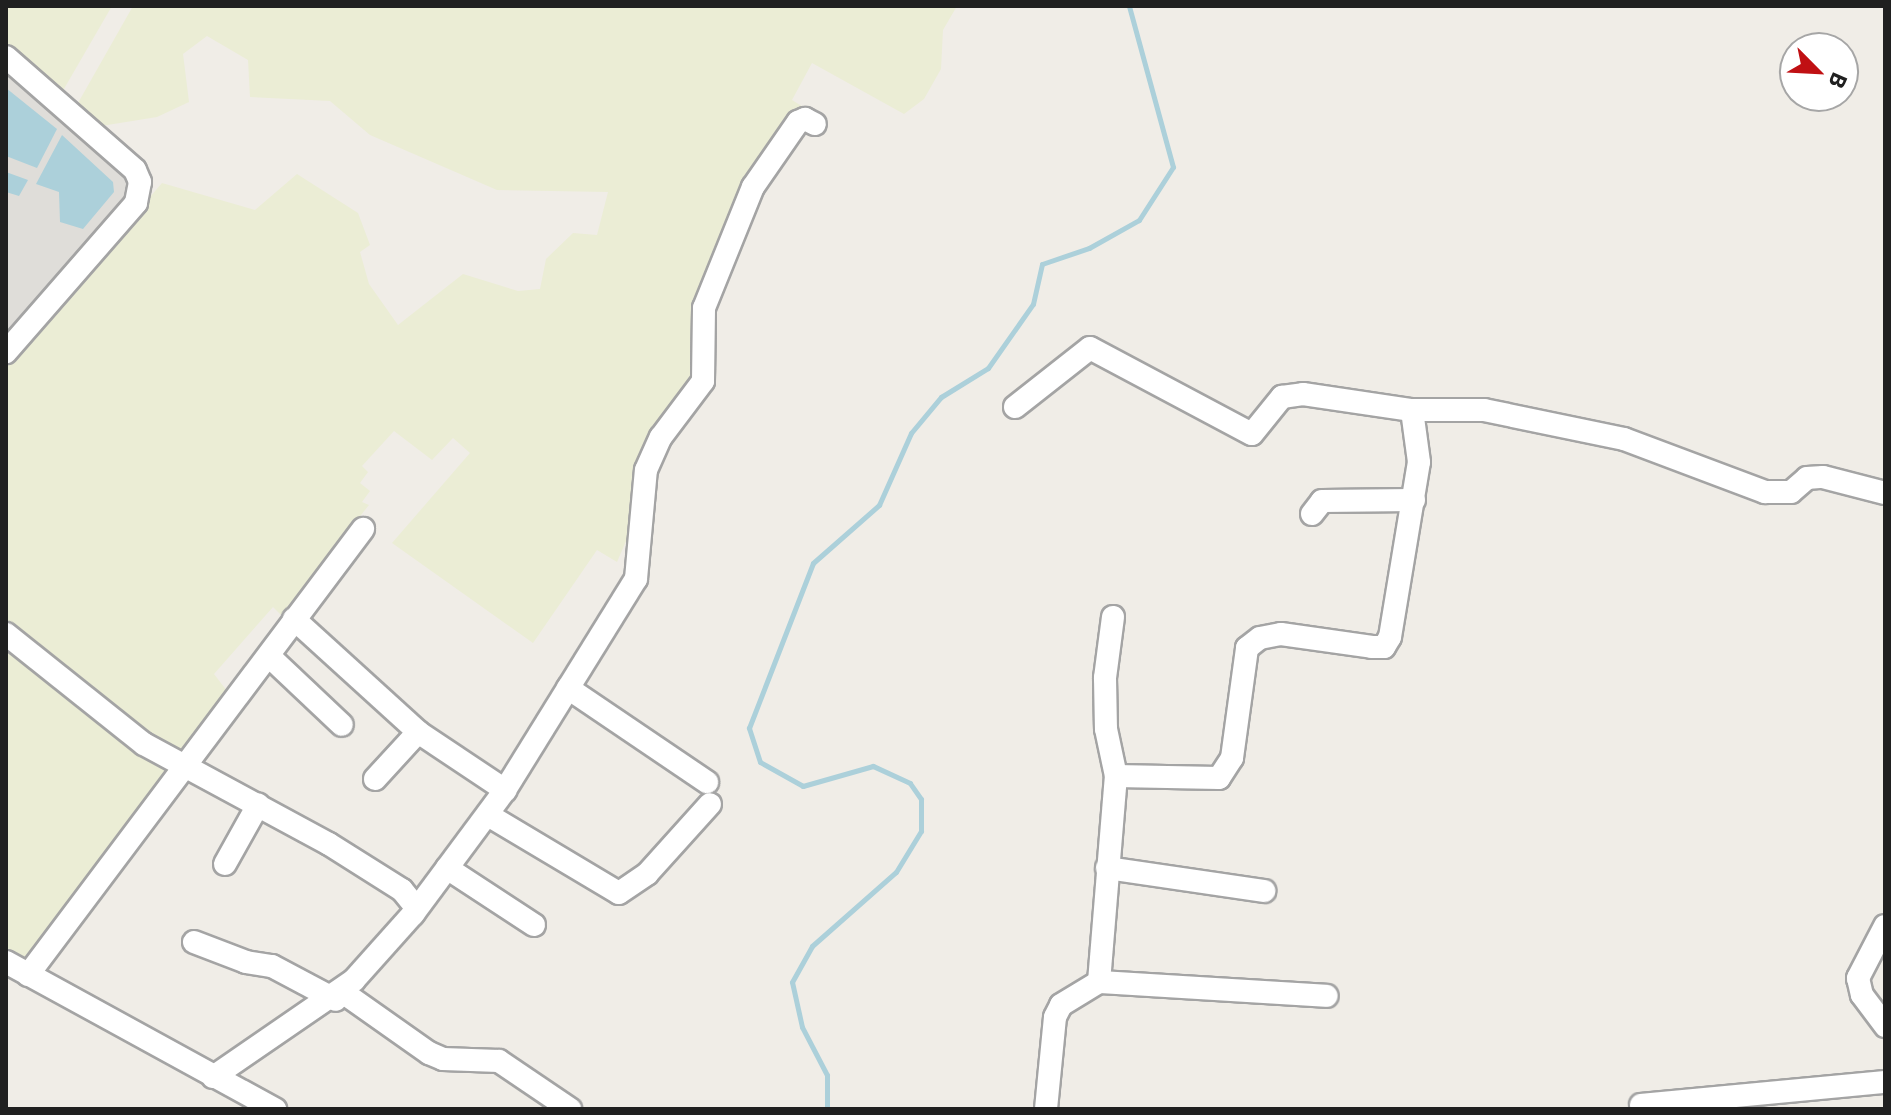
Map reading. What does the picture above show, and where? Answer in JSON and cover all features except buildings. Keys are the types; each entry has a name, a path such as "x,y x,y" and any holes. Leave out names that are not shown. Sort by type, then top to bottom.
{"street":[{"path":"6,57 135,170 140,182 136,203 6,352"},
{"path":"213,1077 336,997 416,907 505,790 636,579 646,470 661,437 703,381 704,308 753,187 798,122 805,119 815,124"},
{"path":"1015,407 1090,348 1252,434 1270,407 1293,395 1412,410 1484,410 1552,421 1624,439 1781,495 1807,478 1823,477 1885,493"},
{"path":"1116,776 1219,778 1232,758 1247,648 1260,638 1281,634 1384,647 1394,625 1419,462 1412,410"},
{"path":"1312,514 1322,501 1414,500"},
{"path":"28,975 363,529"},
{"path":"1099,982 1116,776 1106,729 1105,678 1113,617"},
{"path":"294,619 418,732 505,790"},
{"path":"6,634 144,744 187,764 402,890 416,907"},
{"path":"269,656 342,725"},
{"path":"488,815 619,893 647,874 709,793 568,688"},
{"path":"375,779 418,732"},
{"path":"225,864 258,805"},
{"path":"447,868 534,925"},
{"path":"1107,868 1264,891"},
{"path":"1885,926 1858,978 1862,995 1885,1026"},
{"path":"194,942 246,962 272,966 336,997 443,1059 499,1061 570,1109"},
{"path":"6,962 275,1109"},
{"path":"1046,1109 1055,1017 1061,1005 1099,982 1327,996"},
{"path":"1641,1105 1885,1082"}],"shaded area":[{"path":"6,73 127,180 129,191 126,203 6,341"}],"green space":[{"path":"6,6 112,6 61,94 6,48"},
{"path":"133,6 957,6 943,30 941,69 924,99 904,114 812,63 792,100 805,108 754,169 692,314 697,377 617,562 597,550 533,643 392,543 470,453 453,438 432,460 394,431 362,466 368,472 360,483 370,491 362,502 369,505 281,615 273,607 214,674 227,691 183,754 153,739 6,622 6,365 162,183 255,210 297,174 358,213 370,245 360,252 369,284 398,325 463,274 518,291 540,289 546,259 573,233 597,235 608,192 497,190 370,135 330,101 250,97 248,60 207,36 183,54 189,102 157,117 95,127 74,110"},
{"path":"6,646 170,767 22,965 6,955"}],"water":[{"path":"6,88 57,129 37,168 6,156"},
{"path":"62,135 113,182 114,192 83,229 60,222 59,192 36,184"},
{"path":"6,172 28,180 19,196 6,192"}],"waterway":[{"path":"827,1109 827,1075 802,1027 792,982 812,946 896,872 921,831 921,799 910,783 873,766 803,786 760,762 749,728 813,563 879,505 911,433 941,397 988,368 1033,304 1042,264 1089,248 1139,220 1173,167 1129,6"}]}
